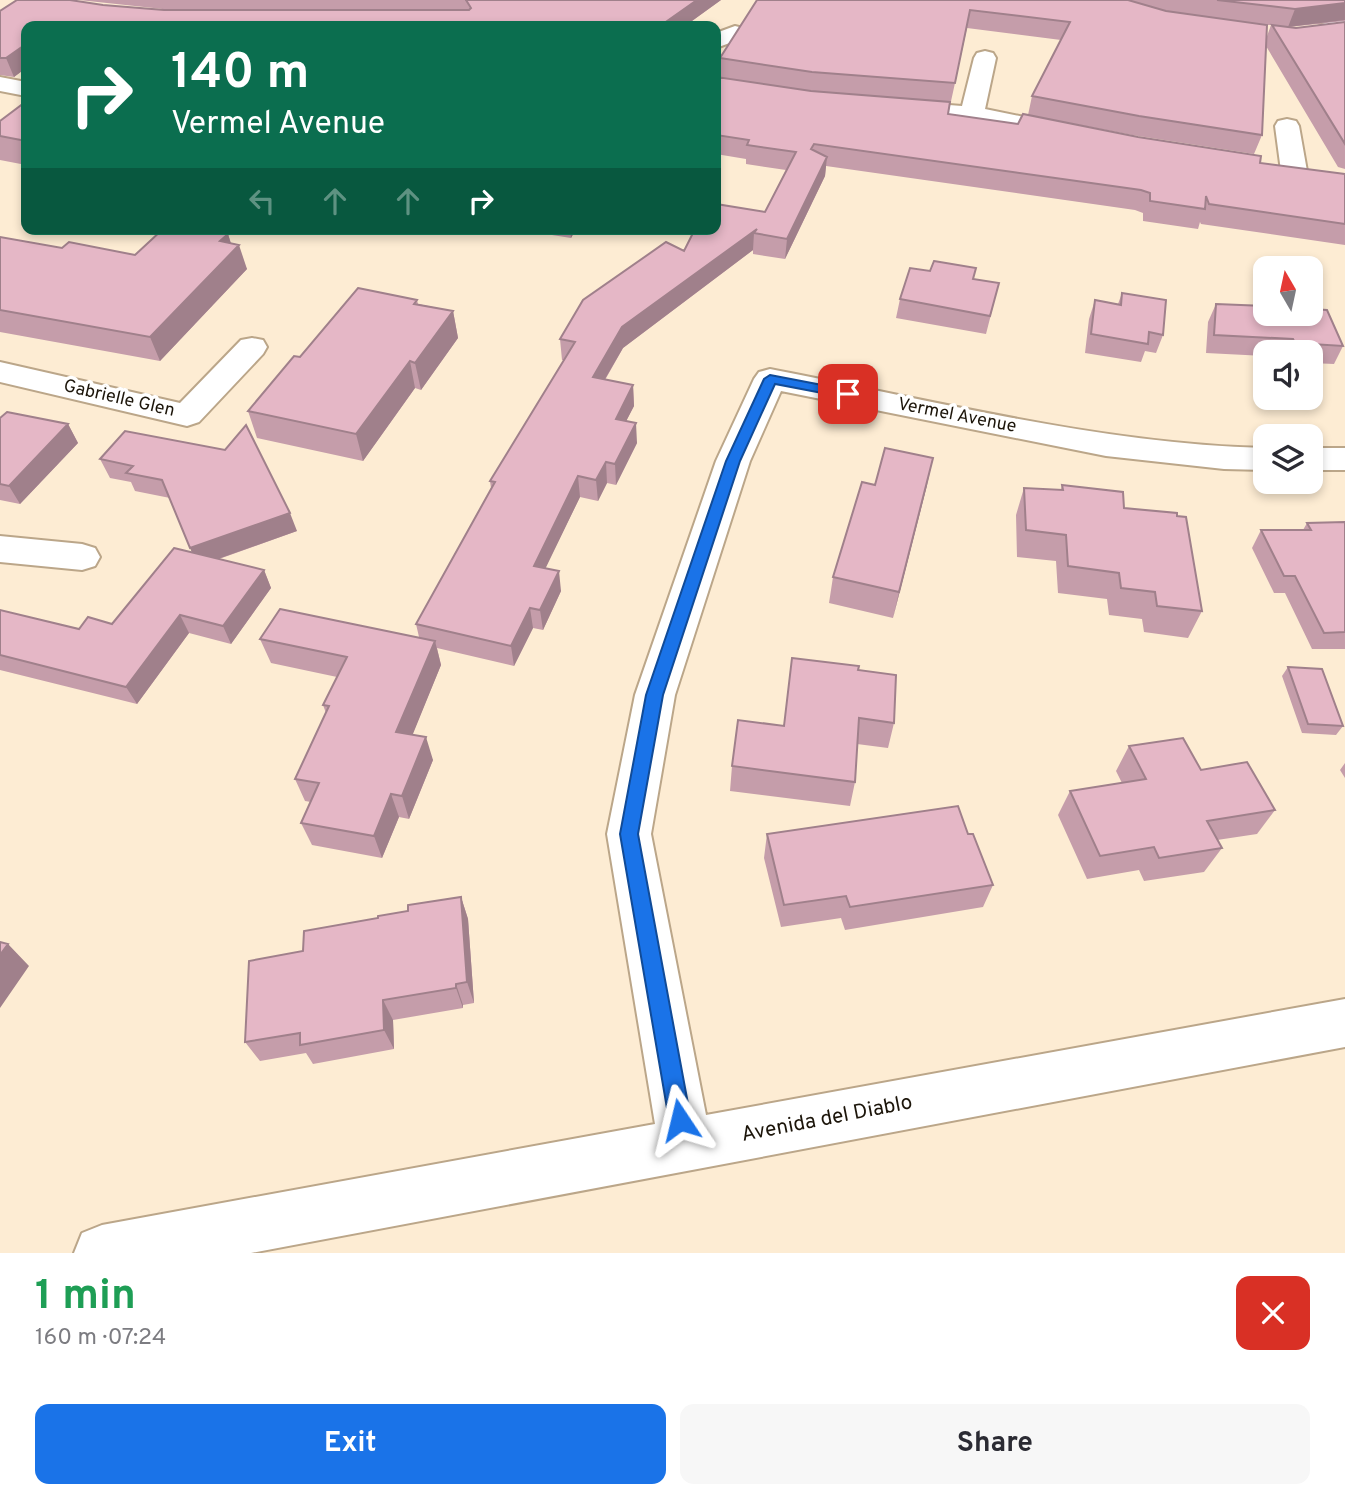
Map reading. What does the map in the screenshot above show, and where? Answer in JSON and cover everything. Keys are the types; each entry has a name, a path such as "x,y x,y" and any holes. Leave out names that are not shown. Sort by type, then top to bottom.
{"street":[{"path":"1180,0 1315,15 1345,23"},
{"path":"1299,35 1345,30"},
{"path":"972,114 985,58"},
{"path":"0,85 21,88"},
{"path":"878,107 972,114 1091,138"},
{"path":"1287,125 1294,171"},
{"path":"1266,166 1320,175"},
{"name":"Gabrielle Glen","path":"0,372 187,415 252,347"},
{"name":"Vermel Avenue","path":"685,1145 629,834 655,695 733,461 770,379 1106,445 1224,458 1253,458"},
{"path":"1323,459 1345,460"},
{"path":"0,549 82,557"},
{"name":"Avenida del Diablo","path":"102,1253 1345,1023"}],"building":[{"path":"17,0 70,0 164,10 469,10 471,8 466,0 697,0 667,21 21,21 21,48 6,58 0,58 0,11"},
{"path":"757,0 1128,0 1166,11 1267,25 1262,135 1032,96 1070,22 970,10 955,83 812,72 721,56"},
{"path":"1217,0 1345,0 1345,3 1295,9"},
{"path":"1345,22 1345,144 1272,25 1296,28"},
{"path":"721,78 811,91 950,102 948,114 1018,124 1023,114 1138,137 1261,156 1260,163 1345,174 1345,224 1209,204 1206,196 1205,209 1150,201 1150,193 1141,190 814,144 811,149 827,157 787,239 754,233 757,229 622,327 593,377 633,385 616,419 636,423 615,464 606,462 596,480 578,476 534,566 559,571 540,610 530,608 511,646 416,624 495,482 490,481 575,342 560,339 583,300 666,242 684,251 692,235 721,235 721,205 765,212 796,152 747,145 749,140 721,136"},
{"path":"21,105 21,140 0,136 0,121"},
{"path":"157,235 227,235 220,241 239,245 150,337 0,310 0,237 62,248 69,242 135,255"},
{"path":"934,261 976,268 973,279 999,283 990,316 900,299 910,268 930,271"},
{"path":"358,288 417,300 414,304 453,311 415,363 410,361 356,434 248,411 294,356 300,357"},
{"path":"1122,293 1166,300 1163,335 1149,332 1148,344 1091,334 1095,300 1121,305"},
{"path":"1216,304 1253,306 1253,326 1323,326 1323,310 1327,310 1343,346 1323,345 1323,340 1214,335"},
{"path":"7,412 68,424 9,486 0,484 0,418"},
{"path":"246,425 290,513 190,548 162,480 126,473 133,466 100,459 125,431 225,450"},
{"path":"885,448 933,458 899,592 833,577 862,482 875,485"},
{"path":"1062,485 1123,492 1124,508 1177,513 1177,516 1186,517 1202,611 1157,606 1155,592 1121,588 1119,573 1068,566 1066,535 1026,530 1024,488 1063,490"},
{"path":"1345,522 1345,632 1324,633 1295,576 1284,576 1261,530 1311,530 1307,523"},
{"path":"174,548 264,570 223,626 180,615 126,687 0,655 0,610 79,629 88,617 112,624"},
{"path":"280,609 435,641 396,732 426,737 402,796 391,794 374,836 301,823 319,783 295,779 329,706 323,705 347,657 260,639"},
{"path":"792,658 859,666 858,670 896,675 894,723 859,718 855,782 732,766 738,720 784,726"},
{"path":"1288,667 1322,669 1343,726 1308,724"},
{"path":"1183,738 1201,770 1247,762 1275,810 1207,821 1222,848 1159,858 1154,847 1100,856 1070,791 1146,779 1129,746"},
{"path":"958,806 968,834 973,834 993,885 850,907 846,896 784,905 767,834"},
{"path":"461,897 467,982 456,984 456,988 383,1000 384,1030 300,1045 300,1033 245,1042 249,961 303,951 304,931 408,911 408,905"},
{"path":"0,942 8,944 0,955"}],"route":[{"path":"680,1120 629,834 655,695 733,461 770,379 848,394"}]}
